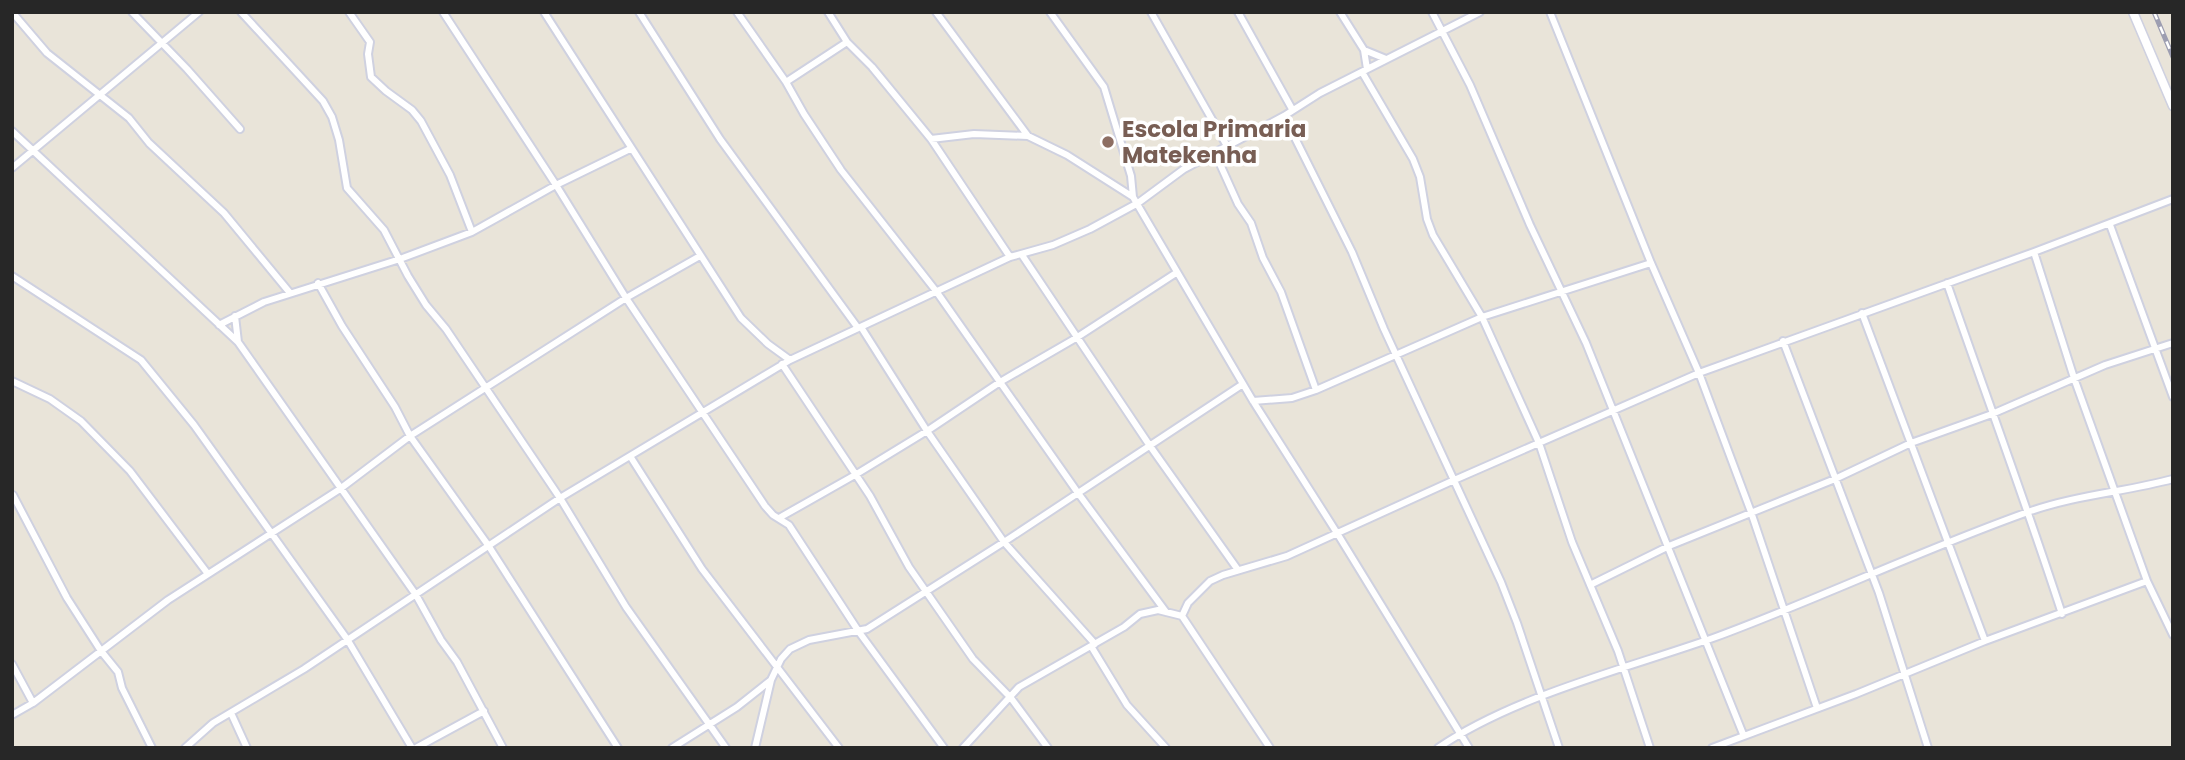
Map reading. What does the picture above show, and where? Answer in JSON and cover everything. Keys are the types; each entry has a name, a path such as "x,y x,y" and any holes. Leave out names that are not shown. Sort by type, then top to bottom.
{"street":[{"path":"12,12 47,53 129,118 149,144 224,213 290,293"},
{"path":"132,12 240,129"},
{"path":"12,168 199,12"},
{"path":"241,12 323,102 332,117 339,140 347,188 384,230 426,305 446,329 560,498 626,607 726,748"},
{"path":"349,12 370,42 368,54 371,77 412,110 421,121 450,175 472,232"},
{"path":"443,12 626,298 765,506 789,525 859,632 944,748"},
{"path":"544,12 741,318 768,344 790,360"},
{"path":"639,12 720,139 859,327 1004,542 1093,645 1128,705 1166,748"},
{"path":"737,12 786,82 841,170 936,291 1078,493 1166,612"},
{"path":"828,12 847,42 872,67 931,139 1010,257"},
{"path":"936,12 1028,136"},
{"path":"1050,12 1104,87 1131,176 1135,200 1176,273 1469,748"},
{"path":"1151,12 1227,146"},
{"path":"1238,12 1292,109"},
{"path":"1340,12 1364,50 1365,71 1413,159 1420,177 1427,219 1433,235 1482,317 1539,443 1572,542 1624,668 1650,748"},
{"path":"1432,12 1470,85 1614,409 1743,734"},
{"path":"185,748 200,733 304,669 560,498 782,364 1010,257 1022,256 1090,229 1184,169 1386,59 1480,12"},
{"path":"1549,12 1651,263 1699,373 1751,512 1817,708"},
{"path":"2133,12 2173,106"},
{"path":"786,82 847,42"},
{"path":"1364,50 1386,59"},
{"path":"1284,116 1326,196 1452,481 1501,582 1559,748"},
{"path":"12,131 238,342 416,595 503,748"},
{"path":"931,139 974,134 1028,136 1067,155 1135,200"},
{"path":"219,325 264,302 400,259 472,232 556,185 630,149"},
{"path":"1215,153 1238,204 1251,223 1263,258 1281,292 1316,390"},
{"path":"1182,617 1188,603 1210,581 1287,556 1699,373 2110,225 2173,199"},
{"path":"2110,225 2173,397"},
{"path":"2034,252 2074,378 2147,581 2172,633"},
{"path":"12,715 33,703 168,600 340,489 410,436 626,298 700,256"},
{"path":"1022,256 1150,446 1238,570"},
{"path":"1254,401 1292,398 1316,390 1482,317 1651,263"},
{"path":"778,518 927,431 1000,382 1076,338 1176,273"},
{"path":"12,276 141,360 194,425 347,639 414,748 484,711"},
{"path":"318,283 410,436 488,545 618,748"},
{"path":"1947,283 2029,512 2062,614"},
{"path":"1862,313 1985,641"},
{"path":"235,316 238,342"},
{"path":"1783,341 1871,573 1906,673 1928,748"},
{"path":"1590,585 1669,546 1835,479 1911,443 1992,414 2074,378 2173,343"},
{"path":"782,364 870,496 909,567 973,659 1011,698 1048,748"},
{"path":"12,381 50,399 82,421 130,471 208,575"},
{"path":"755,748 771,680 781,659 790,649 809,640 859,632 928,592 1243,384"},
{"path":"630,456 702,569 839,748"},
{"path":"1438,748 1460,733 1542,697 1707,640 2029,512 2064,501 2173,479"},
{"path":"13,495 67,598 118,672 122,688 152,748"},
{"path":"1712,748 2147,581"},
{"path":"963,748 1019,687 1147,611 1158,610 1182,617 1270,748"},
{"path":"12,664 33,703"},
{"path":"672,748 737,707 771,680"},
{"path":"231,713 247,748"}],"railway":[{"path":"2154,12 2173,57"}],"place":[{"name":"Escola Primaria Matekenha","path":"1108,142"}]}
